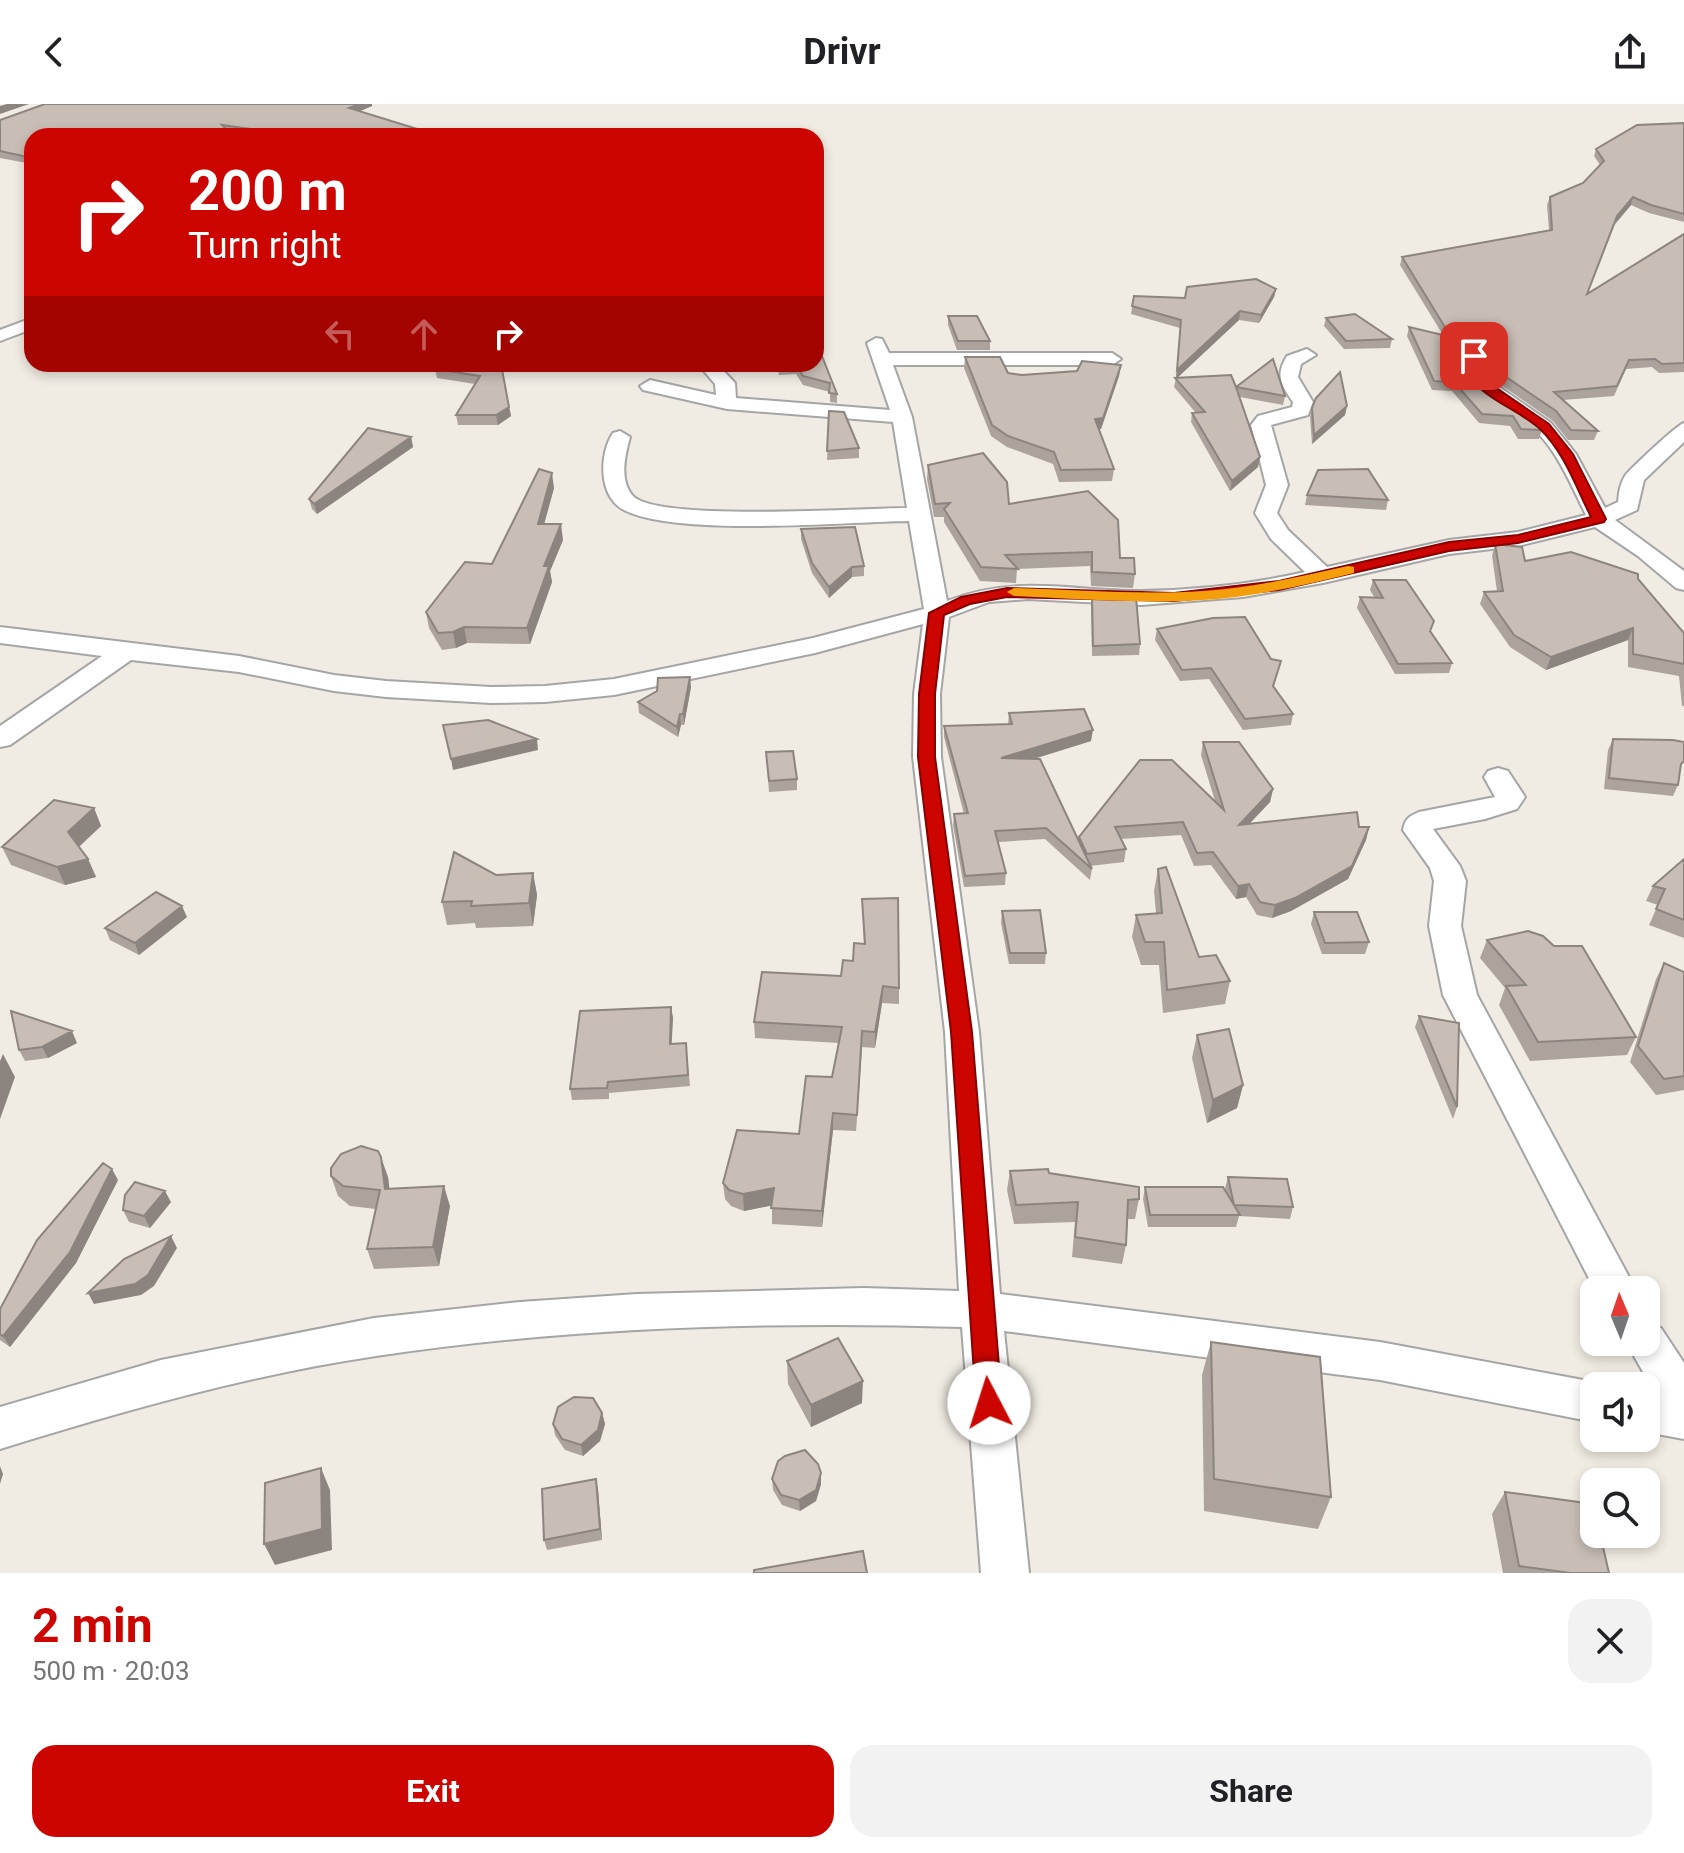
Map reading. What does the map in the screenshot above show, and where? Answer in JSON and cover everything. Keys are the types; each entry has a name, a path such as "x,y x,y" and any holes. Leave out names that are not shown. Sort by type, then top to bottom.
{"street":[{"path":"0,336 24,326"},
{"path":"1005,1573 981,1310 962,1032 927,757 927,694 937,613 902,417 878,351 1112,359"},
{"path":"1307,355 1294,360 1288,374 1292,389 1303,402 1301,411 1265,420 1261,425 1277,485 1266,513 1279,534 1323,576"},
{"path":"1474,356 1469,365 1474,378 1544,427 1566,454 1599,519 1646,551 1684,583"},
{"path":"715,372 725,383 727,403"},
{"path":"650,386 727,403 902,417"},
{"path":"0,635 251,665 334,683 386,689 491,695 545,694 614,687 815,645 937,613 975,597 1007,592 1174,597 1279,585 1449,547 1518,539 1599,519 1629,505 1635,477 1665,451 1684,429"},
{"path":"620,437 613,455 616,488 630,505 648,513 757,517 921,514"},
{"path":"0,739 125,652"},
{"path":"1498,777 1508,791 1510,797 1507,803 1485,812 1431,817 1419,823 1418,830 1445,866 1450,881 1445,926 1460,995 1609,1276"},
{"path":"0,1428 161,1380 374,1337 520,1320 637,1312 864,1306 981,1310 1380,1361 1580,1399"},
{"path":"1656,1356 1684,1401"},
{"path":"1660,1415 1684,1419"}],"building":[{"path":"45,104 360,104 349,108 414,128 244,128 222,125 225,128 24,128 24,156 0,151 0,120"},
{"path":"1684,123 1684,214 1633,197 1617,216 1587,294 1684,234 1684,363 1662,364 1655,359 1629,360 1617,386 1554,392 1598,431 1571,430 1556,411 1487,364 1484,356 1488,349 1486,342 1469,340 1460,355 1466,370 1542,430 1521,429 1513,416 1482,414 1454,382 1434,381 1409,327 1451,337 1402,257 1552,230 1550,197 1583,183 1604,161 1596,149 1637,125"},
{"path":"1256,279 1276,289 1261,315 1240,311 1177,370 1181,320 1132,306 1134,296 1185,298 1187,287"},
{"path":"1355,314 1392,339 1346,341 1326,318"},
{"path":"948,316 977,316 990,341 958,341"},
{"path":"965,357 1000,357 1008,373 1022,375 1077,371 1082,361 1121,365 1103,418 1095,419 1114,469 1061,470 1054,452 1008,436 992,425"},
{"path":"1273,359 1285,396 1236,387"},
{"path":"824,361 837,394 829,393 830,383 803,376 800,372 824,372"},
{"path":"454,372 502,372 509,407 496,415 456,415 480,376"},
{"path":"1340,372 1347,406 1314,435 1312,408 1316,398"},
{"path":"1231,375 1260,457 1232,481 1192,413 1205,412 1175,378"},
{"path":"829,411 844,412 859,448 827,451"},
{"path":"368,428 411,437 314,504 309,499"},
{"path":"983,453 1007,482 1009,504 1088,491 1118,520 1120,558 1134,558 1135,574 1092,572 1092,552 1005,555 1018,569 981,567 944,509 950,503 935,504 928,465"},
{"path":"539,469 552,473 538,524 561,524 544,566 549,566 527,628 464,627 438,633 426,612 465,562 492,564"},
{"path":"1368,469 1388,500 1307,495 1318,470"},
{"path":"855,527 864,566 852,567 829,587 812,563 801,529"},
{"path":"1495,544 1522,547 1525,561 1571,552 1638,574 1638,579 1684,633 1684,664 1633,654 1633,628 1551,657 1514,635 1484,592 1503,591"},
{"path":"1373,580 1406,580 1434,621 1430,631 1452,663 1398,664 1360,597 1383,598"},
{"path":"1092,595 1136,597 1140,644 1093,646"},
{"path":"1245,617 1271,659 1281,661 1273,686 1293,714 1245,719 1211,668 1182,670 1157,629 1213,618"},
{"path":"690,677 683,714 680,714 677,727 638,702 657,691 658,678"},
{"path":"1084,709 1093,730 1001,758 1040,759 1092,869 1046,828 995,831 1006,873 965,876 954,814 968,813 944,726 1012,724 1009,713"},
{"path":"488,720 537,739 451,759 443,725"},
{"path":"1613,739 1684,742 1684,761 1678,785 1609,778"},
{"path":"1203,742 1239,742 1273,789 1239,825 1357,812 1359,827 1369,827 1352,866 1295,898 1275,905 1260,902 1249,884 1238,886 1213,852 1197,853 1183,822 1115,827 1126,849 1087,854 1079,837 1140,760 1172,760 1224,810"},
{"path":"793,751 797,779 769,781 766,752"},
{"path":"54,800 94,808 68,832 88,859 57,867 2,847"},
{"path":"454,852 496,875 533,873 529,903 471,906 472,901 442,902"},
{"path":"1684,859 1684,920 1656,909 1665,889 1653,886"},
{"path":"1166,867 1199,957 1216,955 1230,981 1167,990 1164,942 1145,942 1136,915 1162,913 1158,869"},
{"path":"156,892 182,906 135,943 105,928"},
{"path":"898,898 899,988 883,986 875,1032 862,1031 857,1115 833,1113 822,1211 771,1208 774,1188 743,1194 729,1190 723,1183 737,1130 799,1134 806,1076 832,1077 842,1027 754,1022 762,972 841,976 843,960 853,961 854,943 865,944 862,899"},
{"path":"1040,910 1046,953 1010,953 1002,911"},
{"path":"1314,912 1357,912 1369,942 1325,943"},
{"path":"1528,931 1543,936 1554,946 1582,946 1636,1037 1538,1042 1506,986 1526,985 1487,940"},
{"path":"1664,963 1684,972 1684,1076 1664,1079 1638,1046"},
{"path":"671,1007 670,1044 686,1043 688,1075 608,1082 607,1088 570,1089 580,1011"},
{"path":"11,1011 72,1031 42,1047 19,1050"},
{"path":"1419,1016 1459,1023 1457,1107"},
{"path":"1229,1029 1243,1085 1213,1100 1197,1035"},
{"path":"361,1146 378,1151 385,1189 444,1186 433,1247 367,1249 380,1190 343,1186 331,1176 331,1168 341,1154"},
{"path":"103,1163 112,1169 70,1252 3,1336 0,1334 0,1309 37,1240"},
{"path":"1048,1169 1049,1173 1139,1187 1139,1199 1128,1200 1126,1245 1075,1237 1078,1202 1016,1205 1010,1171"},
{"path":"1228,1177 1287,1179 1293,1207 1234,1205"},
{"path":"135,1182 165,1191 144,1216 123,1210 125,1195"},
{"path":"1145,1187 1223,1187 1240,1215 1150,1215"},
{"path":"171,1236 148,1275 135,1284 88,1293 124,1259"},
{"path":"838,1338 863,1381 811,1405 787,1361"},
{"path":"1211,1342 1320,1357 1331,1497 1214,1479"},
{"path":"574,1397 593,1398 602,1413 598,1430 581,1445 562,1439 553,1424 558,1407"},
{"path":"805,1450 818,1464 821,1473 816,1490 799,1500 781,1495 772,1479 778,1461"},
{"path":"321,1468 322,1529 264,1544 265,1483"},
{"path":"596,1479 600,1529 544,1540 542,1489"},
{"path":"1505,1492 1580,1502 1580,1548 1603,1548 1609,1573 1571,1573 1519,1566"},
{"path":"863,1551 867,1573 754,1573 754,1570"}],"slow traffic":[{"path":"1014,592 1141,598 1206,595 1279,585 1348,570"}],"route":[{"path":"989,1403 962,1032 927,757 927,694 937,613 966,600 1007,592 1141,598 1206,595 1279,585 1449,547 1518,539 1599,519 1566,454 1544,427 1483,387 1470,373 1469,365 1474,356"}]}
